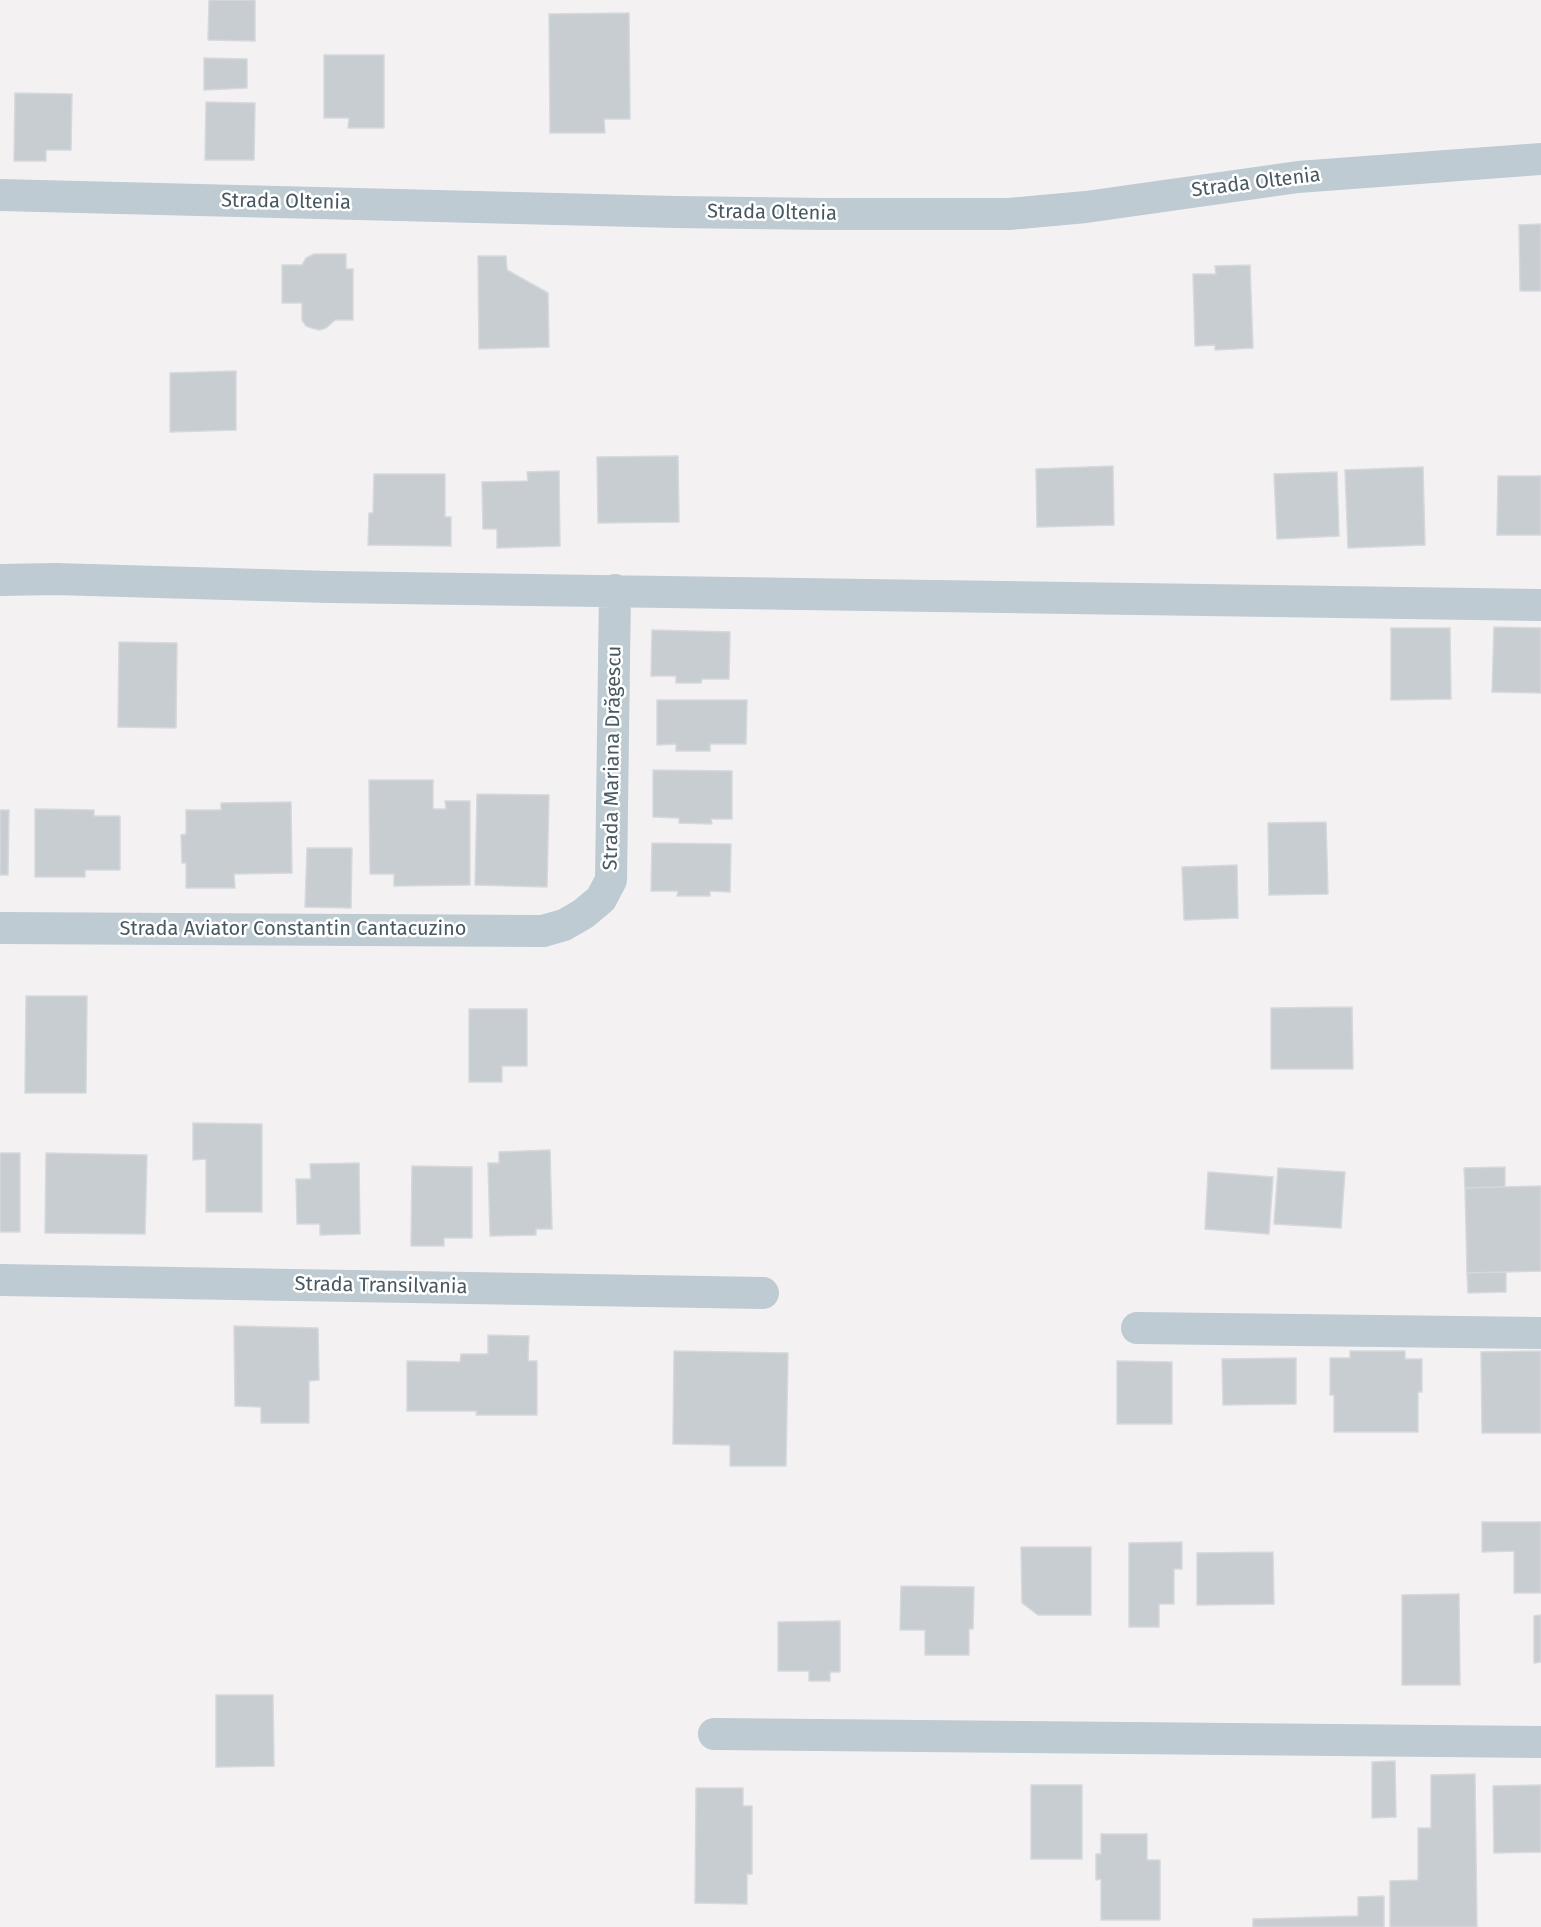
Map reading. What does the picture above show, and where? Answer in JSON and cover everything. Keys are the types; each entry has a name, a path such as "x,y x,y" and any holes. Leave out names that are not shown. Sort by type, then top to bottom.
{"street":[{"name":"Strada Oltenia","path":"0,195 676,212 1009,214 1086,207 1298,177 1541,159"},
{"path":"0,580 55,579 330,587 1541,605"},
{"name":"Strada Mariana Drăgescu","path":"583,914 601,899 611,880 615,590"},
{"name":"Strada Aviator Constantin Cantacuzino","path":"0,928 543,931 564,925 583,914"},
{"name":"Strada Transilvania","path":"0,1280 763,1293"},
{"path":"1137,1328 1541,1333"},
{"path":"714,1734 1541,1742"}],"building":[{"path":"209,0 255,0 255,41 208,40"},
{"path":"629,13 630,119 604,119 605,133 550,133 549,14"},
{"path":"324,55 384,55 384,128 348,128 349,118 324,118"},
{"path":"204,58 247,59 247,88 204,90"},
{"path":"15,93 72,94 71,150 46,150 46,161 14,161"},
{"path":"206,102 255,103 254,160 205,160"},
{"path":"1541,224 1541,291 1520,291 1519,225"},
{"path":"314,254 346,254 346,269 353,269 353,320 335,320 326,328 319,330 306,326 302,320 302,303 282,303 282,265 302,265 306,258"},
{"path":"478,256 506,256 507,270 548,293 549,347 479,349"},
{"path":"1250,265 1253,348 1215,350 1215,345 1195,346 1193,274 1216,274 1215,266"},
{"path":"236,371 236,430 170,432 170,373"},
{"path":"678,456 679,522 598,523 597,457"},
{"path":"1113,466 1114,525 1037,527 1036,469"},
{"path":"1423,467 1425,545 1348,548 1345,470"},
{"path":"559,471 560,546 497,548 497,529 483,529 482,482 528,481 527,472"},
{"path":"1337,472 1339,536 1277,539 1274,474"},
{"path":"374,474 445,474 445,517 451,517 451,546 368,545 369,513 373,513"},
{"path":"1498,476 1541,476 1541,535 1497,535"},
{"path":"1494,627 1541,628 1541,693 1492,692"},
{"path":"1391,628 1450,628 1451,699 1391,700"},
{"path":"652,630 730,632 729,679 702,679 701,683 676,683 676,676 651,676"},
{"path":"119,642 177,643 176,728 118,727"},
{"path":"657,700 747,700 746,744 710,744 710,751 676,751 676,744 657,745"},
{"path":"653,770 732,771 732,819 711,819 712,824 679,823 679,818 653,817"},
{"path":"369,780 433,780 433,809 446,809 445,801 470,801 470,885 394,886 394,874 370,874"},
{"path":"477,794 549,795 547,887 475,885"},
{"path":"291,802 292,873 234,874 235,888 186,888 186,863 182,863 181,835 186,834 186,810 221,810 221,803"},
{"path":"35,809 94,810 94,816 120,816 120,870 85,870 85,877 35,877"},
{"path":"0,810 9,810 8,875 0,875"},
{"path":"1326,822 1328,894 1269,895 1268,823"},
{"path":"652,843 731,844 730,892 710,891 710,896 677,896 678,891 651,891"},
{"path":"307,848 352,848 351,908 305,907"},
{"path":"1237,865 1238,918 1184,920 1182,867"},
{"path":"26,996 87,996 86,1093 25,1093"},
{"path":"1352,1007 1353,1069 1271,1069 1271,1008"},
{"path":"469,1009 527,1009 527,1066 502,1066 502,1082 469,1082"},
{"path":"193,1123 262,1124 262,1212 206,1212 206,1159 193,1160"},
{"path":"550,1150 552,1229 536,1229 536,1235 490,1236 488,1163 499,1163 499,1152"},
{"path":"0,1153 20,1153 20,1232 0,1232"},
{"path":"46,1153 147,1155 145,1234 45,1233"},
{"path":"359,1163 360,1234 320,1235 320,1224 297,1224 296,1179 311,1179 310,1164"},
{"path":"412,1166 472,1167 472,1238 444,1238 444,1246 411,1246"},
{"path":"1505,1167 1505,1187 1465,1188 1464,1168"},
{"path":"1278,1168 1345,1172 1341,1228 1274,1224"},
{"path":"1208,1172 1273,1177 1269,1234 1205,1229"},
{"path":"1541,1186 1541,1271 1467,1273 1465,1188"},
{"path":"1506,1272 1506,1292 1468,1293 1467,1273"},
{"path":"234,1326 318,1328 319,1380 309,1381 309,1423 261,1423 261,1407 235,1406"},
{"path":"488,1335 529,1336 528,1361 537,1361 537,1415 476,1415 477,1411 407,1411 407,1361 460,1362 461,1354 488,1354"},
{"path":"674,1351 788,1353 786,1466 730,1466 730,1445 673,1444"},
{"path":"1350,1351 1405,1351 1405,1359 1422,1359 1422,1392 1418,1392 1418,1432 1334,1432 1334,1395 1330,1395 1330,1358 1350,1358"},
{"path":"1541,1351 1541,1433 1482,1433 1481,1352"},
{"path":"1296,1358 1296,1404 1223,1405 1222,1359"},
{"path":"1117,1361 1172,1362 1172,1424 1117,1424"},
{"path":"1482,1522 1541,1522 1541,1593 1514,1593 1514,1551 1482,1552"},
{"path":"1182,1542 1182,1569 1174,1569 1174,1604 1159,1604 1159,1627 1129,1627 1129,1543"},
{"path":"1021,1547 1091,1547 1091,1615 1038,1615 1022,1603"},
{"path":"1273,1552 1274,1604 1197,1605 1197,1553"},
{"path":"901,1586 974,1587 973,1629 969,1629 969,1655 925,1655 925,1630 900,1630"},
{"path":"1459,1594 1460,1685 1402,1685 1402,1595"},
{"path":"1541,1615 1541,1662 1534,1663 1534,1616"},
{"path":"840,1621 840,1672 830,1672 830,1681 809,1681 809,1671 778,1671 778,1622"},
{"path":"216,1695 273,1695 274,1766 216,1767"},
{"path":"1395,1761 1396,1817 1372,1818 1372,1762"},
{"path":"1475,1774 1477,1927 1390,1927 1390,1881 1418,1880 1418,1828 1431,1828 1431,1775"},
{"path":"1031,1785 1082,1785 1082,1859 1031,1859"},
{"path":"1541,1785 1541,1852 1494,1853 1493,1786"},
{"path":"696,1788 743,1788 743,1806 752,1806 752,1874 747,1874 747,1904 695,1903"},
{"path":"1101,1834 1147,1834 1147,1860 1160,1860 1160,1920 1101,1920 1101,1879 1096,1880 1096,1854 1101,1854"},
{"path":"1384,1896 1384,1927 1253,1927 1253,1919 1358,1916 1358,1897"}]}
